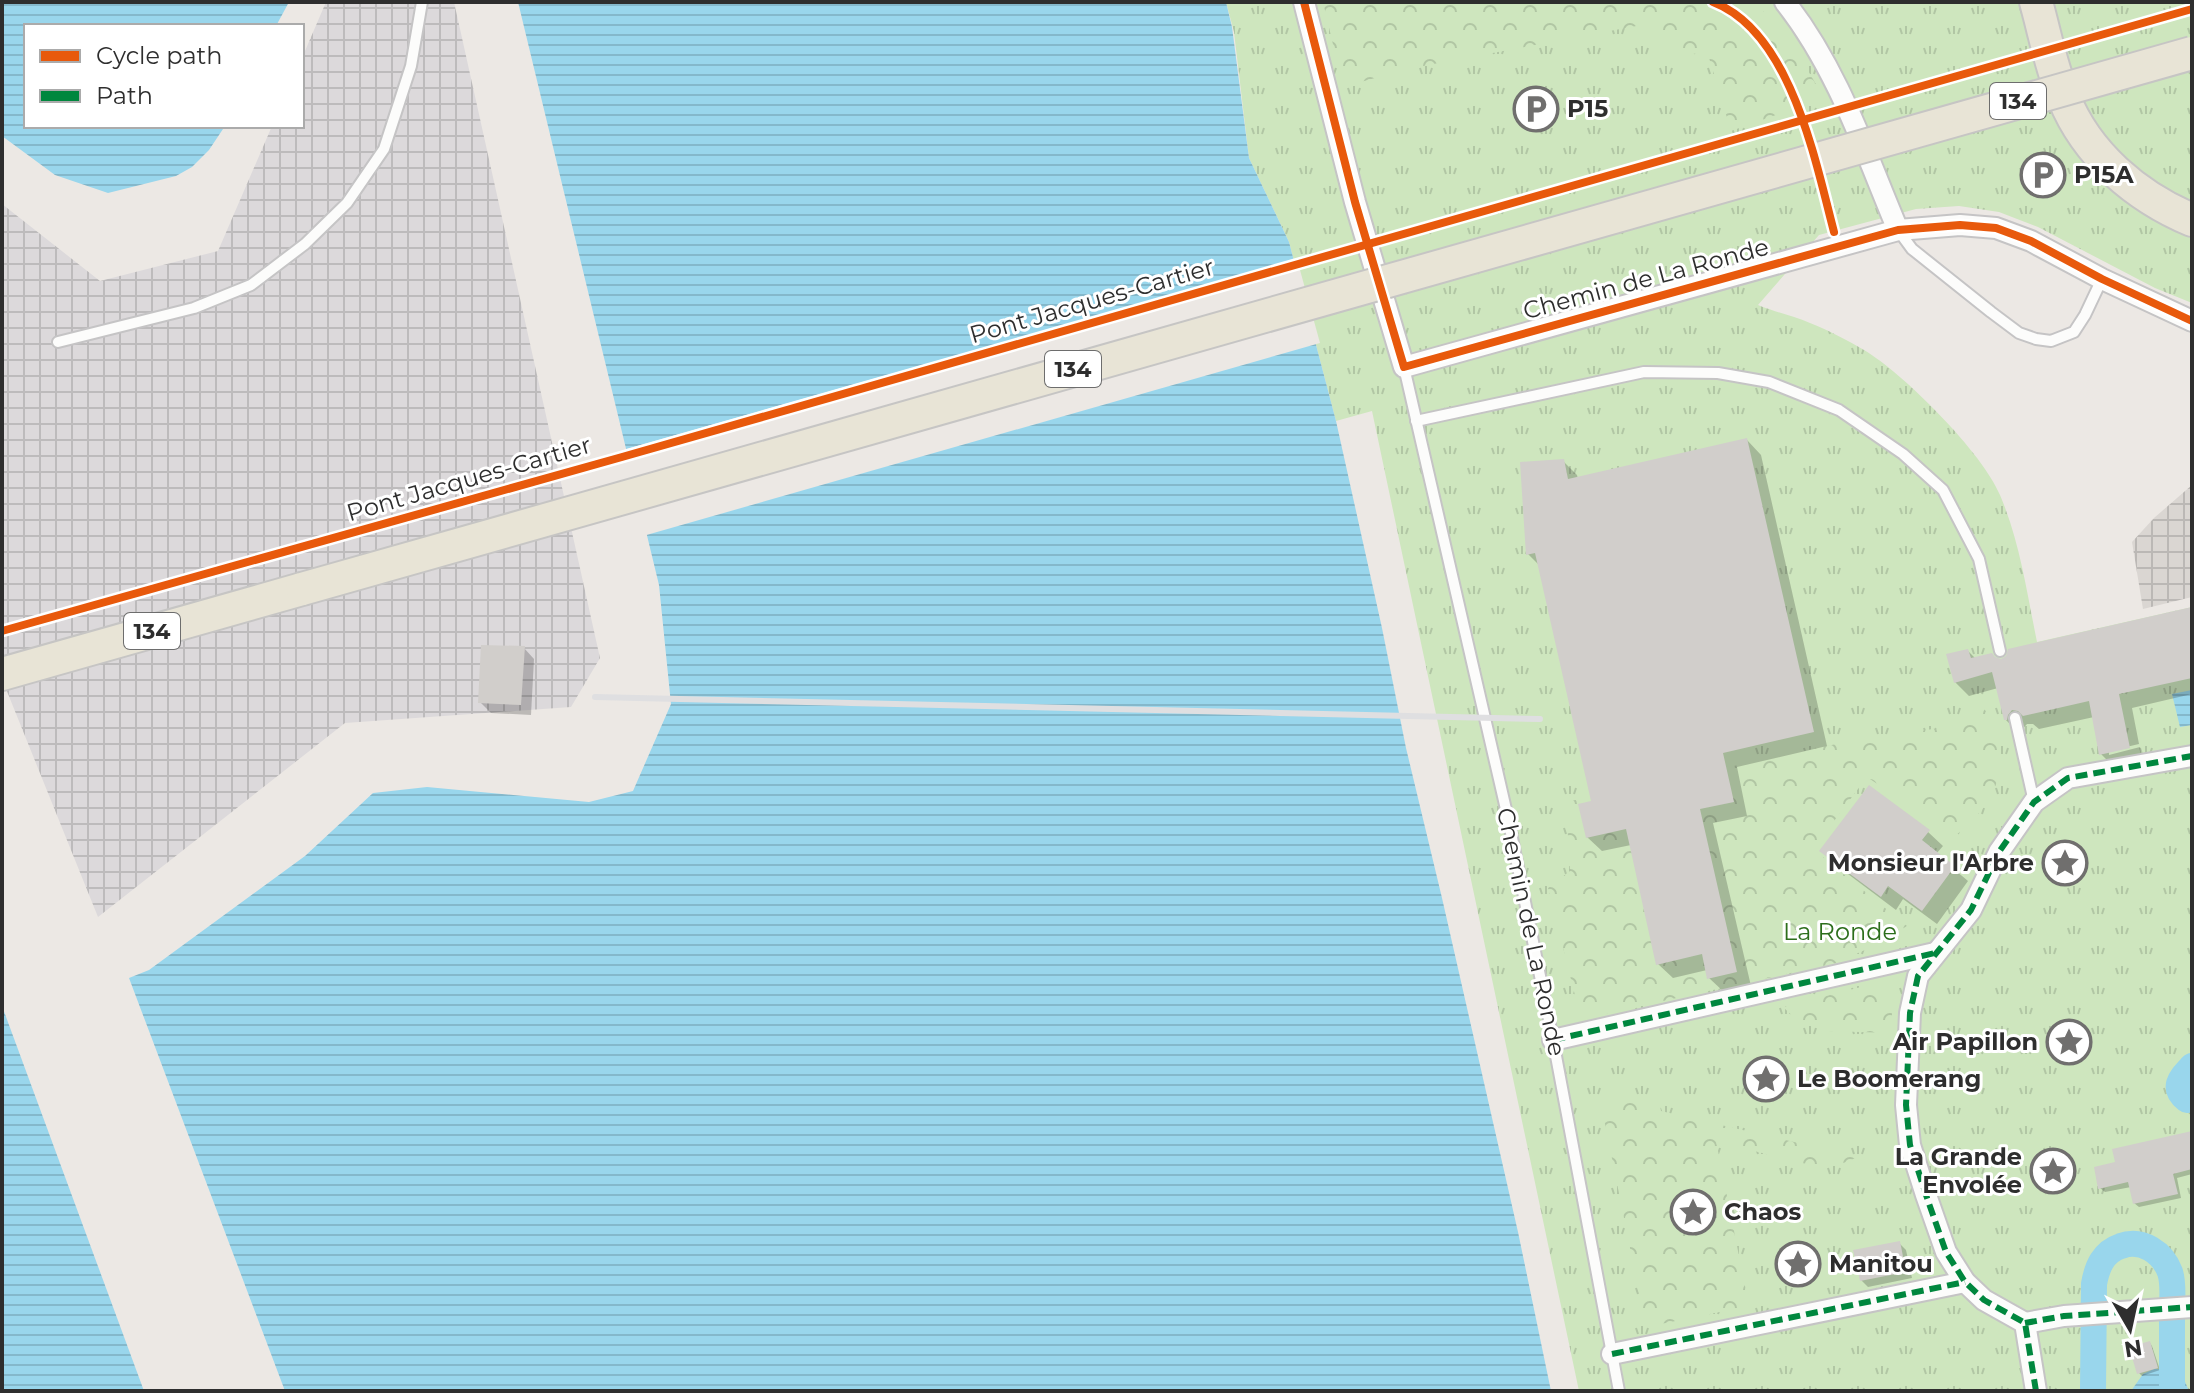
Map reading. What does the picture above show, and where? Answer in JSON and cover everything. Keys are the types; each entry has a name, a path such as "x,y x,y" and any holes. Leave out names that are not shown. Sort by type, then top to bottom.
{"main road":[{"path":"2036,2 2065,101 2075,120 2106,163 2140,192 2192,220"},
{"name":"134","path":"2,674 2192,53"}],"street":[{"path":"1304,2 1355,202 1404,367"},
{"path":"1785,2 1817,47 1837,85 1898,230"},
{"name":"Chemin de La Ronde","path":"1404,367 1898,230 1960,225 1996,228 2031,241 2102,279 2192,321"},
{"path":"2192,756 2068,778 2034,802 1999,852 1971,910 1918,976 1910,1013 1906,1105 1910,1145 1946,1252 1965,1282 1984,1300 2025,1323 2064,1316 2192,1307"},
{"path":"1553,1040 1935,953"},
{"path":"1612,1354 1965,1282"},
{"path":"2025,1323 2036,1391"}],"lane":[{"path":"58,342 194,308 251,285 305,244 347,203 384,149 411,66 422,2"},
{"path":"1898,230 1912,249 1957,285 2019,333 2036,339 2051,341 2074,332 2102,279"},
{"name":"Chemin de La Ronde","path":"1404,367 1508,818 1619,1391"},
{"path":"1416,421 1644,372 1718,373 1769,382 1839,410 1903,454 1943,490 1979,559 2000,651"},
{"path":"2015,718 2034,802"}],"shaded area":[{"path":"326,2 454,2 600,658 571,707 345,723 98,917 2,679 2,204 100,281 218,251 271,128 304,128 304,53"},
{"path":"2192,485 2192,597 2143,609 2132,542"}],"green space":[{"name":"La Ronde","path":"1226,2 2192,2 2192,303 2155,288 2038,227 1999,212 1959,206 1916,209 1819,235 1758,305 1817,326 1864,350 1920,395 1960,437 1991,478 2007,513 2037,642 2192,607 2192,1391 1579,1391 1372,411 1336,421 1289,242 1249,158 1234,32"},
{"path":"1323,2 1753,2 1786,33 1824,98 1731,131 1707,51 1670,59 1647,24 1407,69 1343,87"},
{"path":"1984,709 2000,733 1998,774 1985,805 1952,839 1934,822 1867,777 1813,849 1907,926 1876,945 1836,963 1581,1019 1548,888 1570,871 1566,802 1841,743 1959,725"},
{"path":"1869,985 1885,988 1892,1005 1892,1033 1828,1031 1800,1023 1783,1007"},
{"path":"1600,1099 1659,1101 1661,1111 1858,1157 1836,1166 1800,1163 1716,1141 1749,1306 1646,1327"}],"water":[{"path":"2,2 289,2 277,24 24,24 24,128 224,128 209,150 192,167 176,176 108,193 55,175 2,136"},
{"path":"518,2 1226,2 1249,158 1289,242 1336,421 1406,748 1518,1232 1551,1391 285,1391 129,978 149,970 305,856 373,793 427,787 589,802 633,791 671,704 659,585"},
{"path":"2192,690 2192,725 2180,727 2172,694"},
{"path":"2,1006 144,1391 2,1391"},
{"path":"2154,1369 2180,1370 2189,1391 2131,1391 2143,1374"}],"pier":[{"path":"1297,259 1320,343 643,536 623,450"}],"building":[{"path":"1747,438 1814,732 1723,753 1734,802 1700,809 1737,972 1707,979 1702,954 1656,965 1626,829 1586,838 1578,804 1591,801 1535,553 1526,555 1520,462 1564,459 1568,479"},
{"path":"2192,607 2192,678 2119,694 2130,748 2099,755 2089,701 2023,716 2012,710 2004,720 1992,672 1954,683 1946,654 1968,649 1971,658 1992,653 2001,659 2008,649"},
{"path":"481,645 525,646 521,705 478,703"},
{"path":"1869,785 1930,830 1922,840 1955,866 1922,911 1888,886 1881,897 1819,851"},
{"path":"2192,1131 2192,1169 2173,1174 2178,1194 2133,1204 2128,1182 2098,1189 2094,1167 2115,1162 2112,1149"},
{"path":"1900,1241 1906,1272 1860,1281 1853,1250"},
{"path":"2150,1341 2158,1368 2137,1374 2129,1347"}],"waterway":[{"path":"2192,1066 2179,1083 2182,1095 2187,1100 2192,1099"},
{"path":"2093,1391 2094,1284 2102,1261 2110,1252 2129,1244 2144,1246 2157,1253 2167,1265 2171,1277 2172,1391"}],"railway":[{"path":"595,697 1540,719"}],"marked path":[{"path":"2036,1391 2025,1323 1984,1300 1965,1282 1946,1252 1910,1145 1906,1105 1910,1013 1918,976 1971,910 1999,852 2034,802 2068,778 2192,756"},
{"path":"1553,1040 1935,953"},
{"path":"1612,1354 1965,1282"},
{"path":"2025,1323 2064,1316 2192,1307"}],"cycle path":[{"path":"1304,2 1355,202 1404,367 1898,230 1960,225 1996,228 2031,241 2102,279 2192,321"},
{"path":"1713,2 1740,18 1762,40 1781,69 1808,135 1834,232"},
{"name":"Pont Jacques-Cartier","path":"2,631 2192,9"}],"place":[{"name":"P15","path":"1536,109"},
{"name":"P15A","path":"2043,175"},
{"name":"Monsieur l'Arbre","path":"2065,863"},
{"name":"Air Papillon","path":"2069,1042"},
{"name":"Le Boomerang","path":"1766,1079"},
{"name":"La Grande Envolée","path":"2053,1171"},
{"name":"Chaos","path":"1693,1212"},
{"name":"Manitou","path":"1798,1264"}]}
